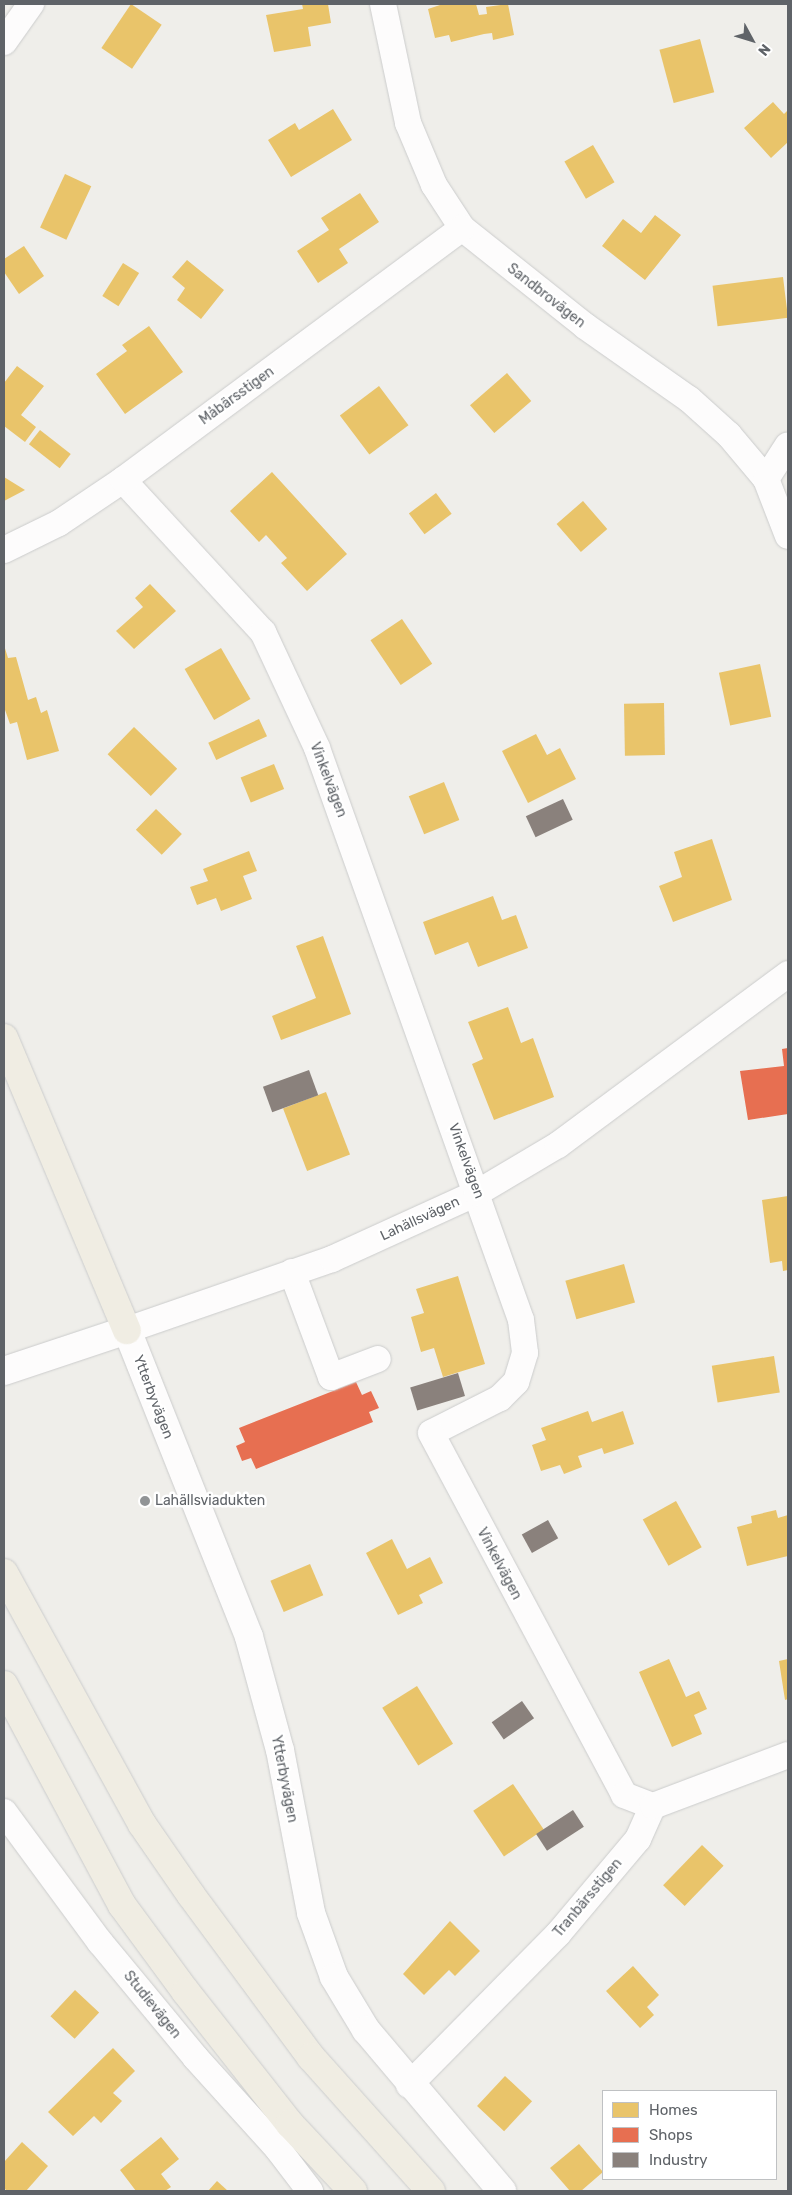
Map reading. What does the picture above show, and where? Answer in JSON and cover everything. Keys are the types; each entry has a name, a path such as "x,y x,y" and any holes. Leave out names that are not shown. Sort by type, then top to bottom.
{"highway":[{"path":"4,1038 127,1330"},
{"path":"4,1573 142,1824 191,1895 311,2057 431,2191"},
{"path":"4,1685 122,1905 186,1992 290,2124 352,2191"}],"street":[{"path":"4,42 31,4"},
{"name":"Sandbrovägen","path":"383,4 408,123 434,185 462,228 585,326 689,399 729,435 766,479 788,536"},
{"name":"Måbärsstigen","path":"4,550 59,523 123,480 462,228"},
{"path":"766,479 788,445"},
{"name":"Vinkelvägen","path":"123,480 263,632 317,748 521,1320 525,1353 516,1382 500,1398 431,1433 624,1795 653,1806"},
{"name":"Lahällsvägen","path":"11,1368 332,1259 477,1193 558,1145 788,974"},
{"path":"292,1272 332,1377 378,1359"},
{"name":"Ytterbyvägen","path":"127,1330 249,1636 280,1750 311,1913 334,1976 366,2030 409,2085 502,2191"},
{"path":"653,1806 788,1755"},
{"name":"Tranbärsstigen","path":"409,2085 558,1934 638,1839 653,1806"},
{"name":"Studievägen","path":"4,1812 100,1942 195,2057 278,2149 310,2191"}],"building: Homes":[{"path":"131,4 162,25 132,69 101,48"},
{"path":"302,4 328,4 331,23 308,27 311,46 274,52 266,15 303,9"},
{"path":"443,4 476,4 479,15 487,14 486,7 508,4 514,35 493,40 492,33 451,42 449,35 435,38 428,9"},
{"path":"700,39 714,92 674,103 659,50"},
{"path":"773,102 784,114 788,110 788,142 771,158 744,128"},
{"path":"333,109 352,140 291,177 268,140 295,123 299,130"},
{"path":"593,145 614,182 586,199 564,162"},
{"path":"65,174 91,186 66,240 40,227"},
{"path":"360,193 379,222 339,249 348,263 318,283 297,251 329,230 321,218"},
{"path":"655,215 681,235 645,280 602,246 623,219 641,233"},
{"path":"24,246 44,276 19,294 4,272 4,259"},
{"path":"187,260 224,290 201,319 177,300 185,288 172,277"},
{"path":"123,263 139,273 118,306 102,296"},
{"path":"783,277 788,318 718,326 713,286"},
{"path":"149,326 183,372 125,414 96,374 127,351 122,345"},
{"path":"17,366 44,386 21,415 36,427 25,442 4,426 4,383"},
{"path":"507,373 531,401 494,433 470,405"},
{"path":"379,386 408,425 369,455 340,415"},
{"path":"40,430 71,454 60,468 29,444"},
{"path":"272,472 347,554 307,591 281,563 287,558 266,535 259,542 230,511"},
{"path":"4,477 25,490 4,501"},
{"path":"436,493 452,514 424,534 409,513"},
{"path":"583,501 607,529 581,552 557,524"},
{"path":"150,584 176,611 134,649 116,631 143,607 135,598"},
{"path":"402,619 432,664 401,685 370,640"},
{"path":"4,645 8,658 16,657 28,700 36,697 41,713 47,710 59,751 27,760 17,722 10,724 4,707"},
{"path":"221,648 250,699 214,720 185,669"},
{"path":"760,664 771,717 730,726 719,673"},
{"path":"664,703 665,755 625,756 624,704"},
{"path":"259,719 267,736 216,760 208,743"},
{"path":"134,727 177,769 151,796 108,754"},
{"path":"536,734 547,755 560,748 576,779 528,803 502,751"},
{"path":"274,764 284,789 251,803 241,777"},
{"path":"444,782 459,820 424,834 409,796"},
{"path":"156,809 182,834 162,855 136,830"},
{"path":"712,839 732,900 673,922 659,886 682,877 674,852"},
{"path":"249,851 257,871 243,876 252,899 221,911 216,898 197,905 190,887 208,881 203,869"},
{"path":"493,896 502,920 516,915 528,948 478,967 468,942 435,955 423,922"},
{"path":"323,936 351,1014 281,1040 272,1016 316,998 296,946"},
{"path":"508,1007 521,1043 533,1038 554,1097 494,1120 472,1064 483,1059 468,1022"},
{"path":"326,1092 350,1155 307,1171 283,1108"},
{"path":"788,1196 788,1270 783,1271 782,1261 770,1263 762,1200"},
{"path":"624,1264 635,1302 576,1319 565,1281"},
{"path":"458,1276 485,1364 443,1377 434,1348 421,1352 411,1317 424,1313 416,1289"},
{"path":"774,1356 780,1393 718,1402 712,1366"},
{"path":"588,1411 592,1422 623,1411 634,1444 604,1454 602,1448 578,1456 582,1467 564,1474 560,1465 541,1471 532,1445 546,1440 541,1428"},
{"path":"676,1501 702,1547 668,1566 643,1519"},
{"path":"776,1510 778,1518 788,1515 788,1556 747,1566 737,1527 752,1523 751,1516"},
{"path":"392,1539 407,1569 430,1557 443,1583 419,1595 423,1603 398,1615 366,1553"},
{"path":"310,1564 323,1595 284,1612 270,1581"},
{"path":"669,1659 686,1697 699,1691 707,1709 694,1715 702,1734 672,1747 639,1672"},
{"path":"788,1659 788,1699 785,1700 779,1661"},
{"path":"417,1686 453,1744 418,1765 382,1708"},
{"path":"513,1784 544,1830 504,1856 473,1811"},
{"path":"702,1845 724,1866 685,1906 663,1885"},
{"path":"450,1921 480,1951 455,1976 449,1970 424,1995 403,1974"},
{"path":"633,1966 659,1995 647,2007 654,2015 640,2028 606,1991"},
{"path":"75,1990 99,2013 75,2039 50,2016"},
{"path":"113,2048 135,2071 113,2093 122,2101 101,2123 94,2116 73,2136 48,2112"},
{"path":"505,2076 532,2101 504,2131 477,2106"},
{"path":"161,2137 179,2159 161,2174 171,2187 165,2191 136,2191 120,2170"},
{"path":"22,2142 48,2166 26,2191 7,2191 4,2188 4,2162"},
{"path":"579,2144 602,2173 581,2191 570,2191 550,2168"},
{"path":"217,2181 228,2191 208,2191"}],"building: Shops":[{"path":"788,1048 788,1114 748,1120 740,1071 784,1066 782,1049"},
{"path":"356,1382 362,1395 371,1391 379,1408 369,1412 373,1422 256,1469 251,1458 242,1461 236,1446 245,1442 239,1428"}],"building: Industry":[{"path":"563,799 573,820 536,837 526,816"},
{"path":"309,1070 318,1095 272,1112 263,1087"},
{"path":"458,1373 465,1396 417,1411 410,1388"},
{"path":"548,1520 558,1538 532,1553 522,1535"},
{"path":"522,1701 534,1718 504,1739 492,1722"},
{"path":"573,1810 584,1827 547,1851 536,1834"}],"place":[{"name":"Lahällsviadukten","path":"145,1501"}]}
